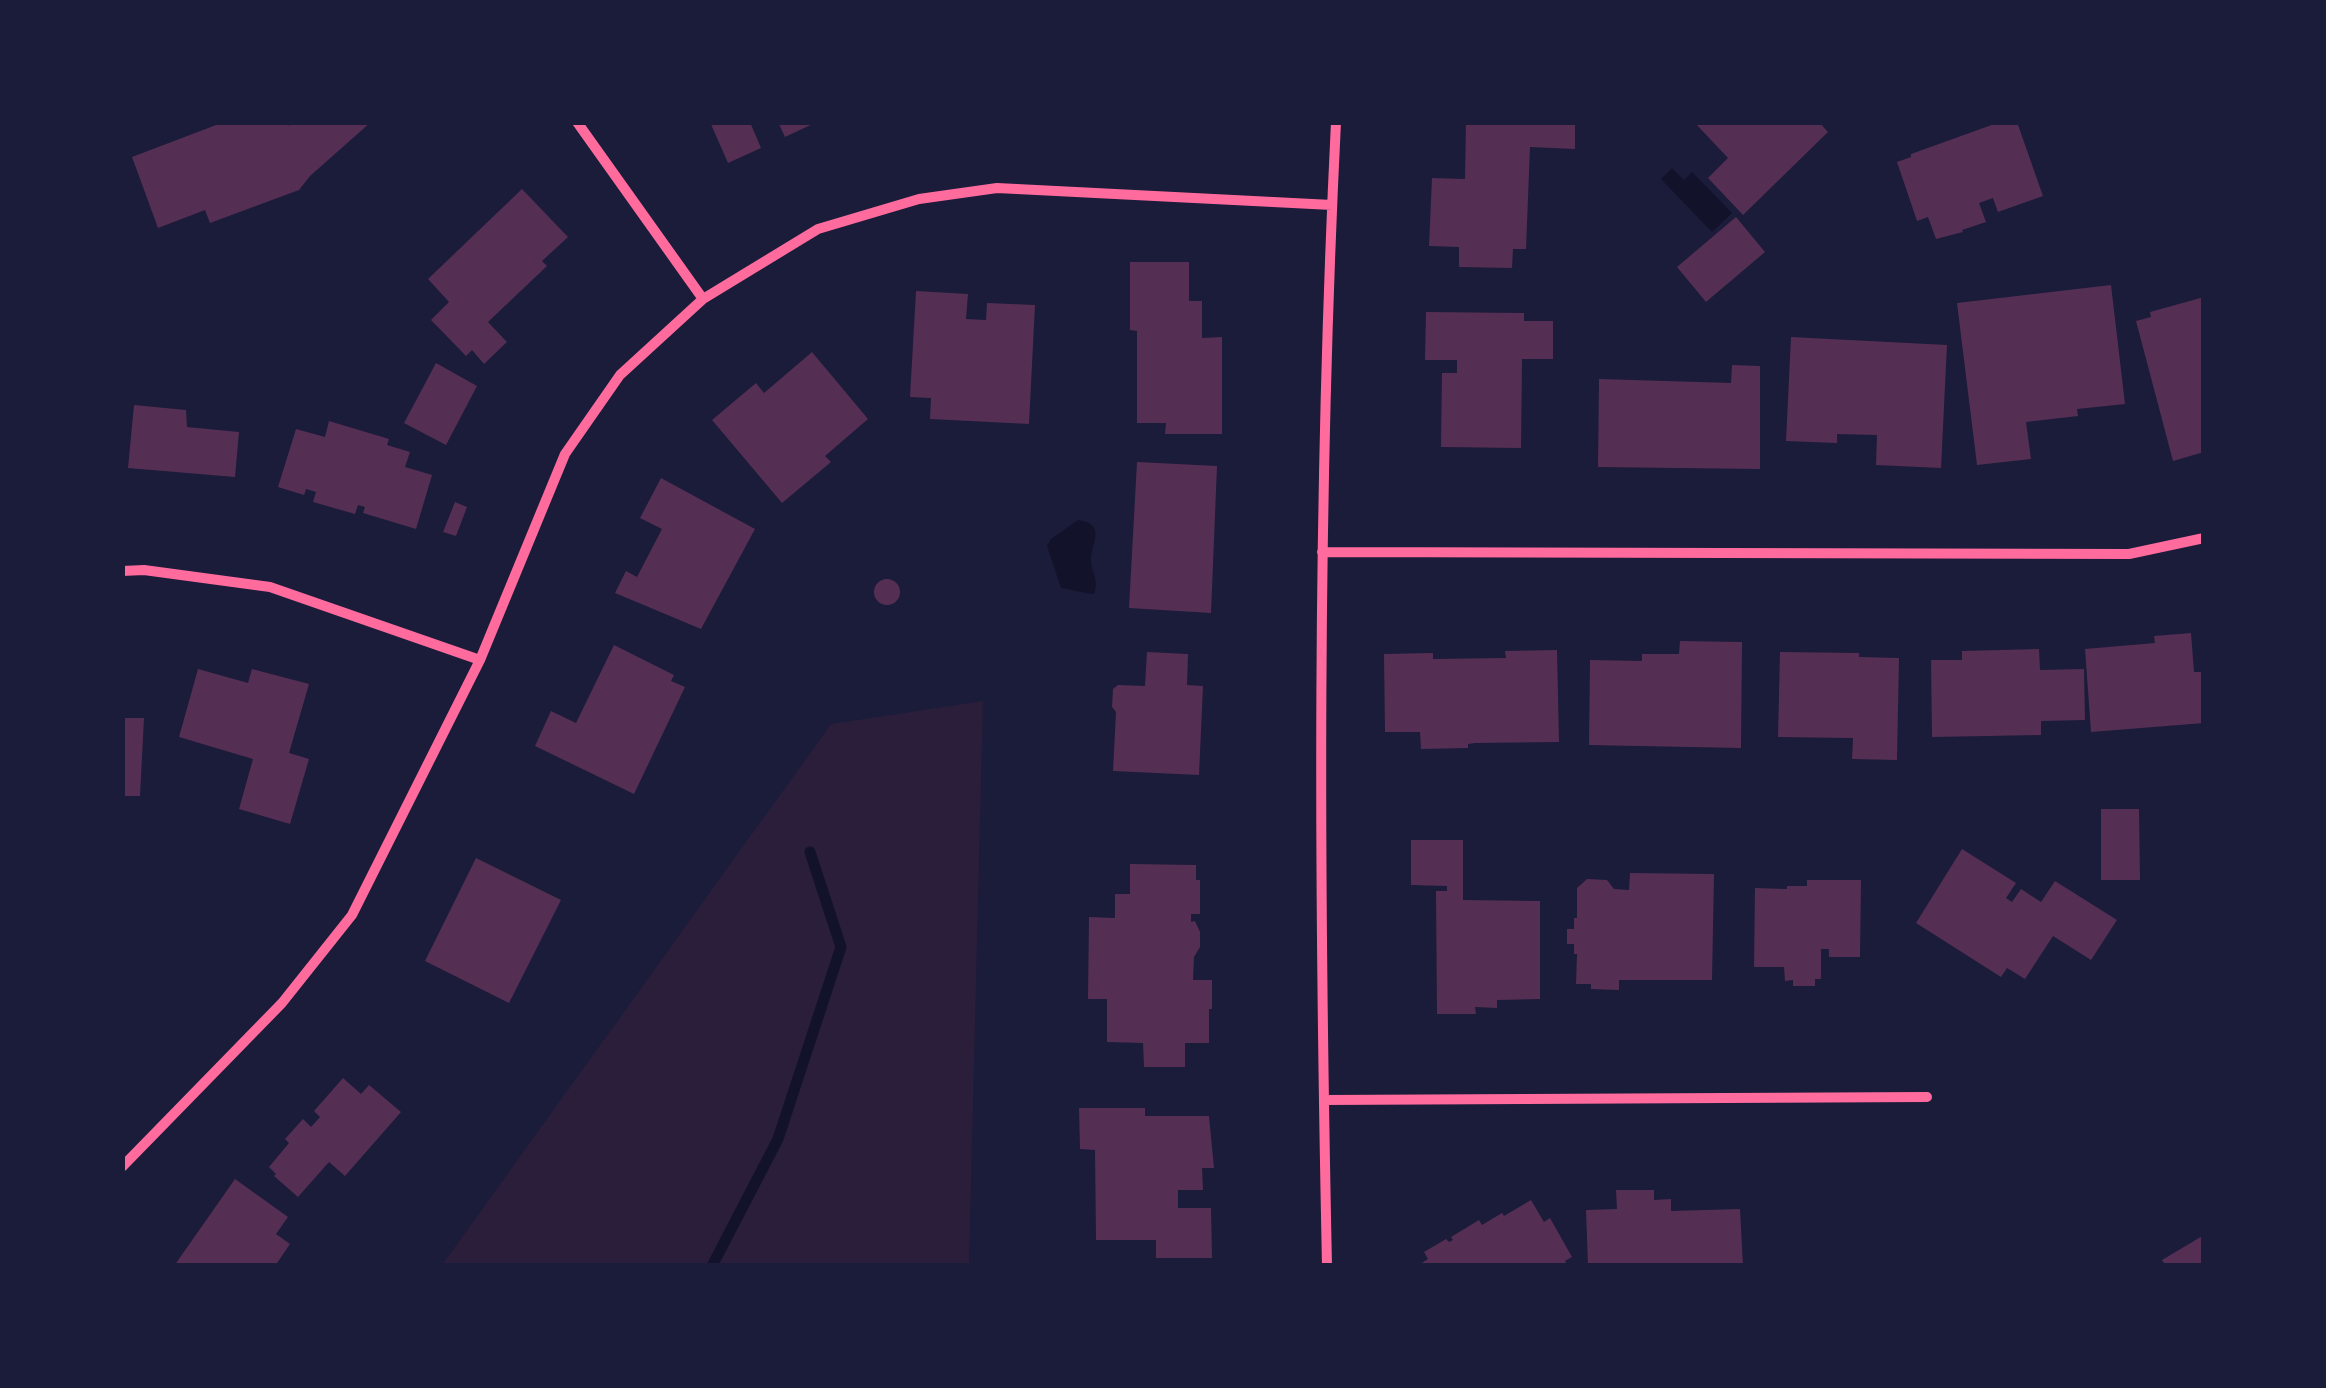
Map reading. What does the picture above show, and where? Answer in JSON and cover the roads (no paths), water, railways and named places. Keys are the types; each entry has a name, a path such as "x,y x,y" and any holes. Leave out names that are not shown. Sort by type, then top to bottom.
{"street":[{"path":"577,122 704,299"},
{"path":"1327,1266 1322,552 1336,122"},
{"path":"122,1167 282,1003 352,915 480,660 565,454 620,375 704,299 818,229 919,199 998,188 1332,204"},
{"path":"1322,552 2129,554 2204,538"},
{"path":"122,571 144,570 270,587 480,660"},
{"path":"1324,1100 1927,1097"}],"waterway":[{"path":"712,1266 778,1139 841,947 810,852"}]}
